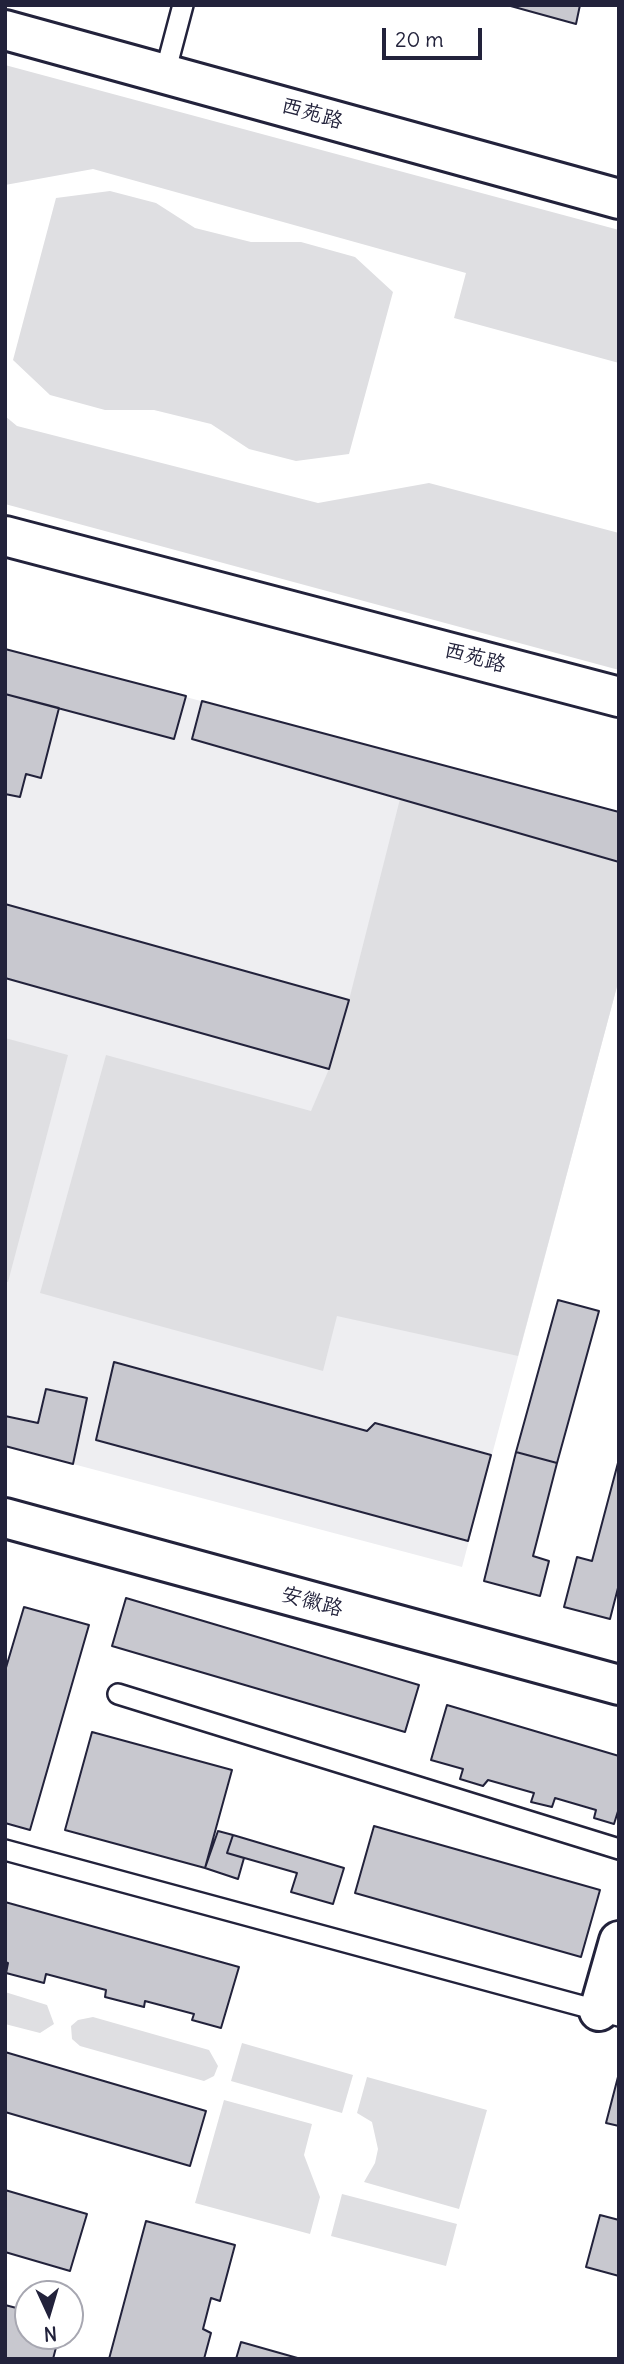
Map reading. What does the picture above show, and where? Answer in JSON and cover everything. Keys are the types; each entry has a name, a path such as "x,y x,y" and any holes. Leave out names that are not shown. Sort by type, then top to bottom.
{"main road":[{"name":"西苑路","path":"5,30 618,195"},
{"name":"西苑路","path":"5,536 619,696"},
{"name":"安徽路","path":"5,1518 619,1685"},
{"path":"609,2014 619,1941"}],"lane":[{"path":"165,73 183,5"},
{"path":"118,1694 619,1849"},
{"path":"5,1850 609,2014"}],"shaded area":[{"path":"5,65 619,230 619,363 454,318 466,273 93,169 5,185"},
{"path":"110,191 156,203 195,228 251,242 301,242 355,257 393,292 349,454 296,461 249,449 211,424 154,410 105,410 50,395 13,360 56,198"},
{"path":"5,416 17,426 318,503 429,483 619,533 619,670 5,504"},
{"path":"5,649 619,812 619,979 462,1567 5,1446"},
{"path":"400,799 619,862 619,979 518,1356 337,1316 323,1371 40,1293 106,1055 311,1111 329,1069 349,1000"},
{"path":"5,1038 68,1055 8,1282 5,1281"},
{"path":"5,1992 47,2005 54,2024 40,2033 5,2024"},
{"path":"93,2017 209,2050 218,2066 214,2076 204,2081 80,2046 72,2039 71,2026 78,2020"},
{"path":"242,2043 353,2075 342,2113 231,2081"},
{"path":"367,2077 487,2110 459,2209 364,2182 375,2163 378,2149 372,2122 357,2113"},
{"path":"224,2100 312,2124 304,2155 320,2197 310,2234 195,2203"},
{"path":"342,2194 457,2224 446,2266 331,2236"}],"building":[{"path":"507,5 580,5 576,24"},
{"path":"5,649 186,696 174,739 5,694"},
{"path":"5,694 59,708 41,778 26,774 20,797 5,794"},
{"path":"202,701 619,812 619,862 192,739"},
{"path":"5,904 349,1000 329,1069 5,978"},
{"path":"558,1300 599,1311 557,1463 516,1452"},
{"path":"114,1362 367,1431 375,1423 491,1455 468,1541 96,1440"},
{"path":"46,1389 87,1398 73,1464 5,1446 5,1416 38,1423"},
{"path":"516,1452 557,1463 533,1556 549,1561 540,1596 484,1581"},
{"path":"619,1459 619,1584 610,1619 564,1607 577,1557 592,1561"},
{"path":"126,1598 419,1685 405,1732 112,1646"},
{"path":"24,1607 89,1625 30,1830 5,1823 5,1671"},
{"path":"447,1705 619,1756 619,1808 614,1824 594,1818 596,1810 555,1798 552,1807 531,1802 534,1793 488,1780 483,1786 460,1779 463,1769 431,1760"},
{"path":"92,1732 232,1770 205,1868 65,1830"},
{"path":"374,1826 600,1890 581,1957 355,1893"},
{"path":"218,1831 233,1835 227,1853 244,1858 238,1879 205,1868"},
{"path":"233,1835 344,1868 333,1904 291,1892 297,1873 227,1853"},
{"path":"5,1902 239,1967 221,2028 192,2020 194,2014 145,2001 144,2007 105,1997 106,1990 46,1974 44,1983 6,1973 8,1963 5,1962"},
{"path":"5,2052 206,2111 190,2166 5,2112"},
{"path":"619,2073 619,2126 606,2123"},
{"path":"5,2190 87,2214 70,2271 5,2252"},
{"path":"600,2215 619,2220 619,2276 586,2267"},
{"path":"146,2221 235,2245 220,2301 211,2298 203,2329 211,2333 204,2359 109,2359"},
{"path":"5,2305 14,2307 14,2350 55,2350 53,2359 5,2359"},
{"path":"241,2342 301,2359 236,2359"}]}
